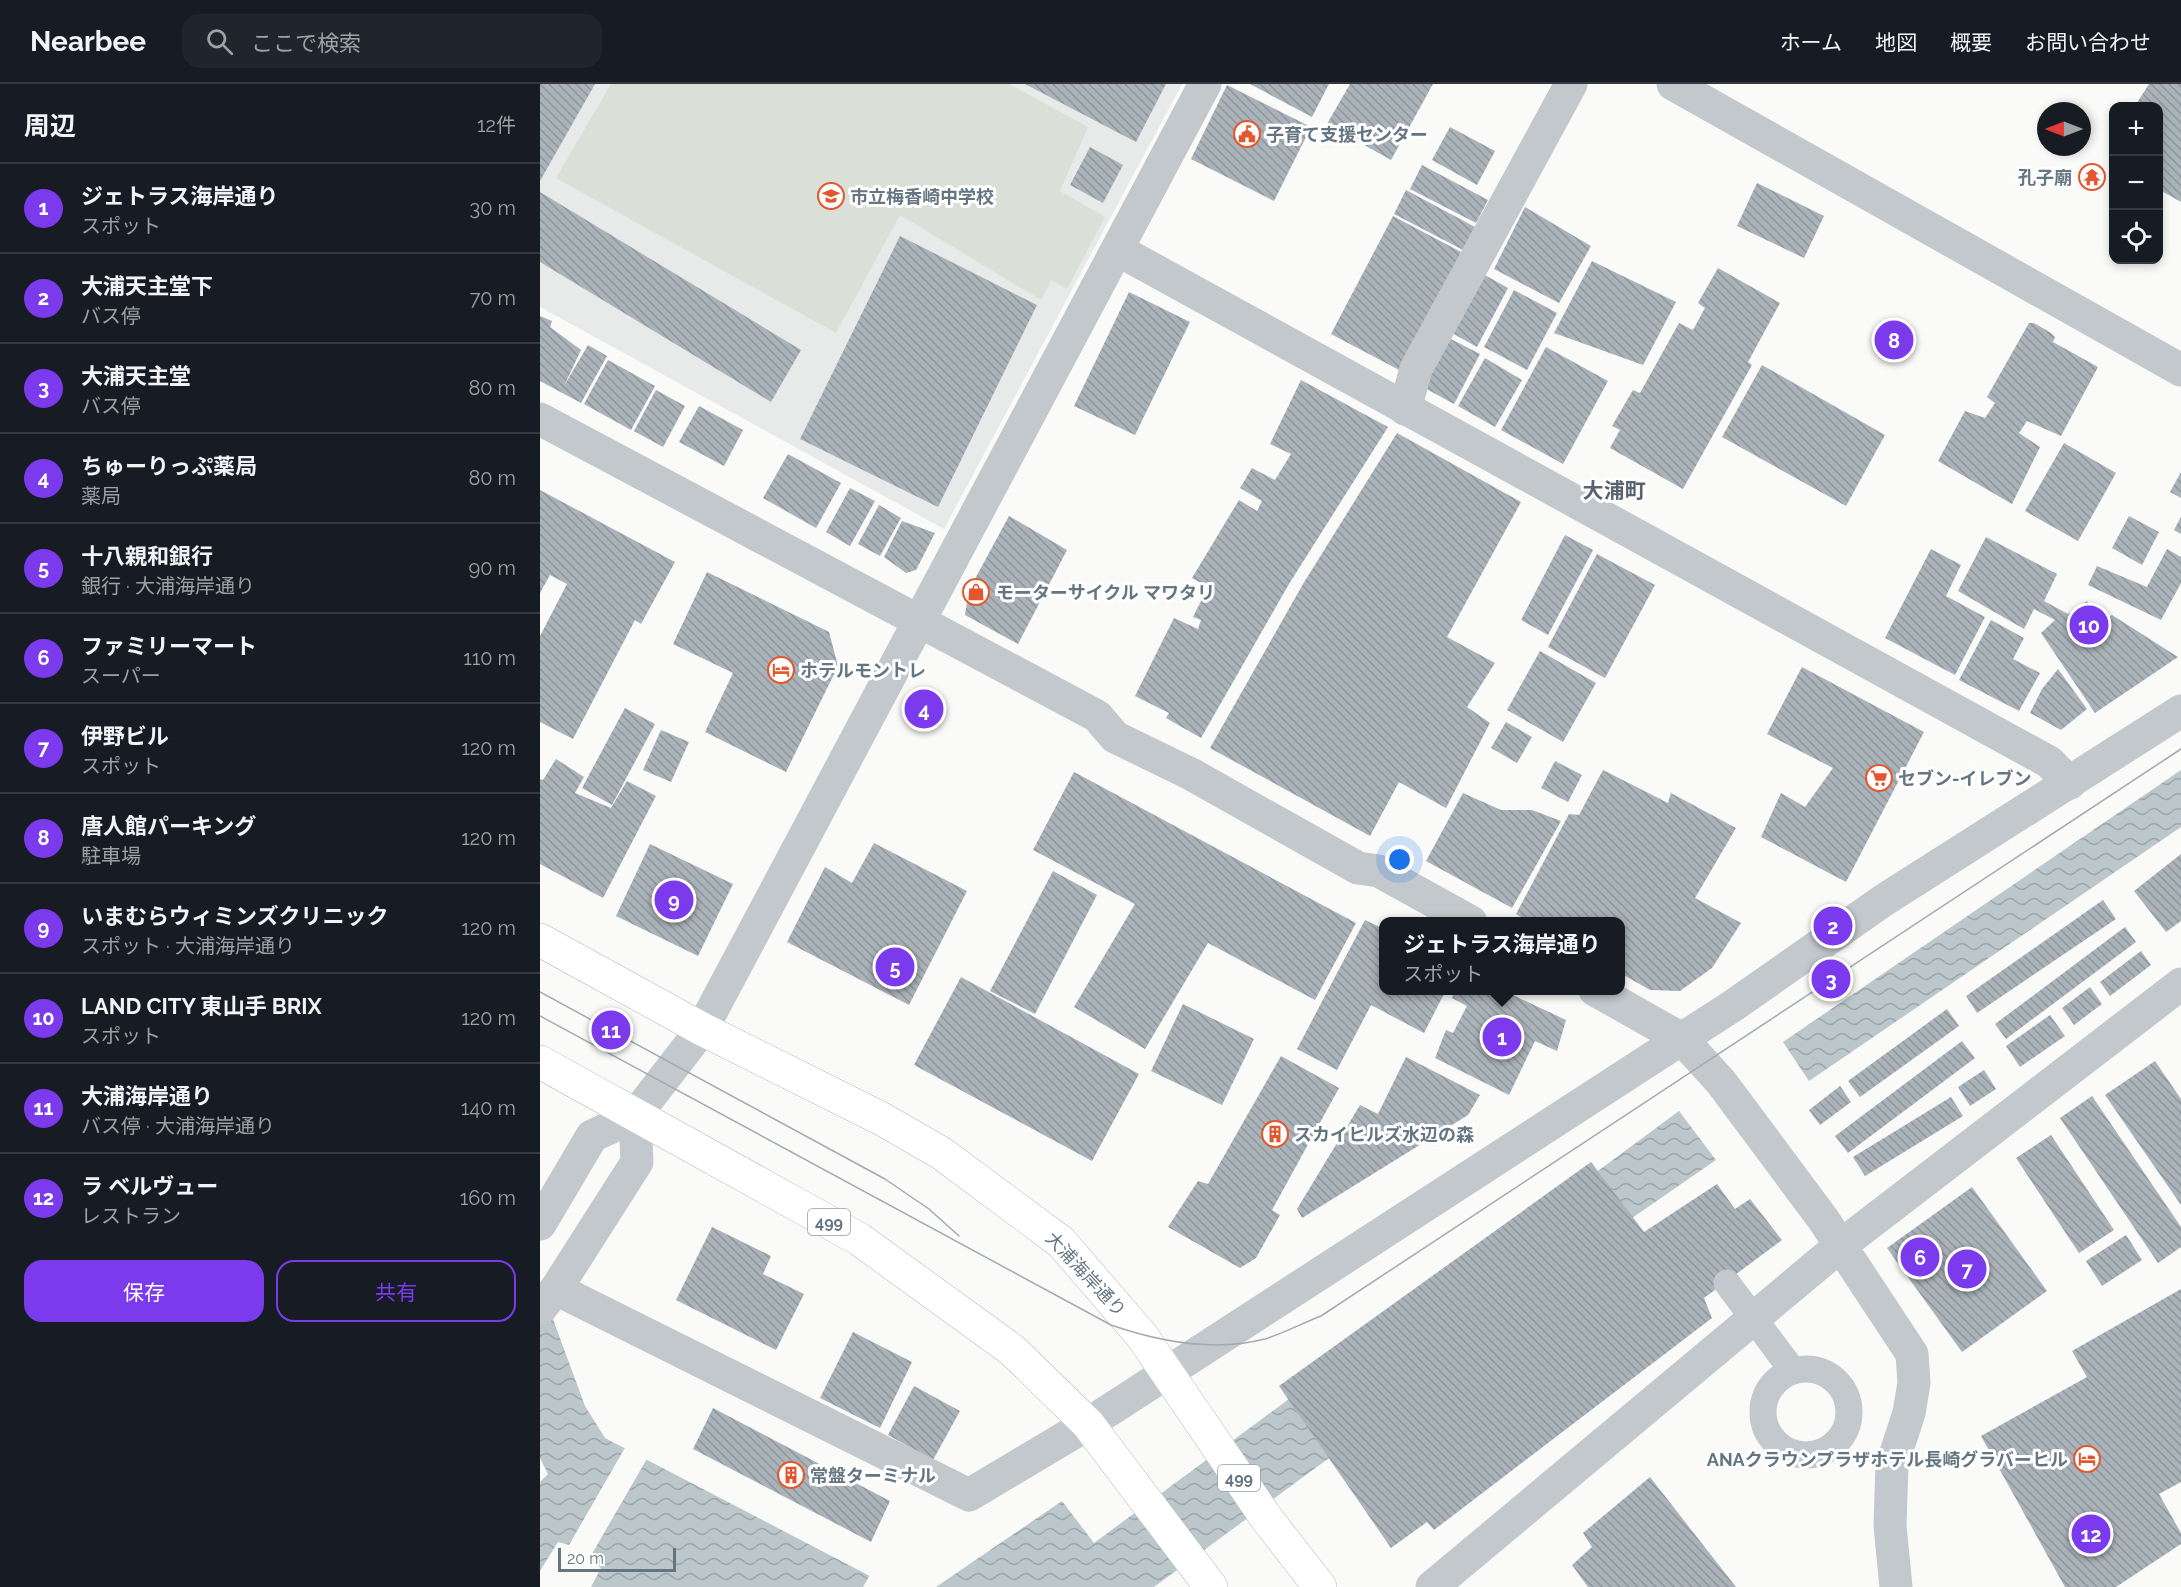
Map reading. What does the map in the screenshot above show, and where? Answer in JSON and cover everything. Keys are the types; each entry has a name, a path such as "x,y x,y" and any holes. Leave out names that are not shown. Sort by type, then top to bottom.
{"highway":[{"name":"大浦海岸通り","path":"540,940 702,1029 902,1130 940,1153 1061,1242 1142,1336 1267,1519 1320,1587"},
{"name":"499","path":"540,1062 859,1239 1012,1350 1088,1424 1205,1578"}],"street":[{"path":"540,1224 592,1136 635,1116 702,1029 1205,84"},
{"path":"1405,410 1416,369 1571,84"},
{"path":"1673,84 2181,370"},
{"path":"1118,250 1405,410 2049,762 2070,783"},
{"path":"540,419 1097,716 1115,737 1191,774 1358,868 1379,871 1464,917"},
{"path":"635,1116 637,1162 548,1299 969,1495 1167,1375 1734,1005 1884,900 2181,711"},
{"path":"1432,1587 1840,1246 2181,984"},
{"path":"1604,995 1682,1039 1721,1082 1823,1219 1912,1354 1914,1383 1909,1413 1892,1465 1890,1526 1896,1587"},
{"path":"1727,1283 1793,1371"}],"shaded area":[{"name":"市立梅香崎中学校","path":"540,84 1182,84 944,529 540,307"},
{"path":"611,84 1009,84 1088,127 1060,191 1105,217 1067,289 1051,280 1041,300 900,215 836,333 556,178"}],"water":[{"path":"2181,770 2181,827 1809,1081 1783,1042"},
{"path":"1679,1111 1716,1160 1619,1227 1359,1436 1154,1587 936,1587 1062,1501 1094,1543"},
{"path":"540,1284 585,1406 605,1438 891,1587 540,1587 540,1482 548,1474 540,1458"}],"pier":[{"path":"626,1446 648,1457 589,1559 601,1568 591,1587 540,1587 540,1571 558,1542 569,1545"},
{"path":"871,1573 892,1584 894,1587 863,1587"}],"building":[{"path":"540,84 595,84 540,181"},
{"path":"1025,84 1166,84 1136,142"},
{"path":"1250,84 1329,84 1312,117"},
{"path":"1350,84 1433,84 1391,160 1327,124"},
{"path":"2149,84 2181,84 2181,202 2163,192 2163,102 2138,102"},
{"path":"1227,85 1311,127 1274,201 1191,159"},
{"path":"1450,127 1495,151 1477,185 1432,160"},
{"path":"1090,147 1123,165 1103,203 1070,185"},
{"path":"1422,165 1488,200 1476,223 1410,189"},
{"path":"1757,183 1824,216 1804,258 1737,226"},
{"path":"1406,190 1475,227 1463,250 1394,214"},
{"path":"540,192 801,350 771,402 540,262"},
{"path":"1525,207 1591,246 1559,303 1494,269"},
{"path":"1393,216 1463,253 1401,371 1331,334"},
{"path":"900,236 1037,305 938,507 800,439"},
{"path":"1592,261 1676,302 1643,365 1554,333"},
{"path":"1718,268 1780,303 1748,362 1752,365 1683,489 1610,448 1620,430 1612,426 1633,390 1640,393 1679,323 1693,330 1705,308 1698,303"},
{"path":"1483,274 1508,288 1477,347 1452,333"},
{"path":"1514,290 1557,313 1527,370 1484,347"},
{"path":"1129,292 1190,322 1135,435 1074,406"},
{"path":"540,316 552,321 550,327 581,350 564,386 588,345 607,356 581,403 540,381"},
{"path":"2029,323 2034,323 2051,333 2055,337 2053,342 2098,367 2061,436 2027,421 2019,433 2040,447 2012,504 1938,461 1965,411 1985,418 1995,403 1987,397"},
{"path":"1447,337 1480,354 1454,404 1421,386"},
{"path":"1546,347 1608,381 1563,464 1501,430"},
{"path":"1485,358 1522,380 1495,427 1458,406"},
{"path":"608,360 655,386 631,430 584,404"},
{"path":"1762,365 1885,435 1846,506 1722,437"},
{"path":"1301,380 1388,427 1289,584 1201,738 1166,718 1169,713 1135,696 1174,618 1198,629 1201,620 1193,617 1208,587 1192,578 1239,500 1257,511 1262,501 1240,488 1252,468 1275,480 1291,454 1270,444"},
{"path":"656,390 685,406 663,447 634,431"},
{"path":"699,406 743,430 724,466 679,442"},
{"path":"1397,433 1521,502 1447,637 1495,663 1467,707 1490,723 1446,808 1399,782 1370,836 1210,748 1303,584"},
{"path":"2064,443 2116,473 2078,541 2025,511"},
{"path":"788,454 841,483 816,528 763,498"},
{"path":"2181,472 2181,498 2170,492"},
{"path":"850,488 875,501 850,546 826,532"},
{"path":"540,490 675,562 641,624 635,620 573,739 540,722 540,636 567,584 550,575 540,593"},
{"path":"879,505 901,518 880,556 858,544"},
{"path":"1009,516 1067,550 1018,644 965,615 969,590"},
{"path":"2129,516 2159,532 2142,565 2112,548"},
{"path":"2181,517 2181,534 2174,530"},
{"path":"902,521 935,533 916,570 906,573 884,557"},
{"path":"1565,535 1593,550 1548,635 1521,620"},
{"path":"1986,537 2057,574 2044,601 2068,614 2087,601 2100,621 2112,615 2178,657 2095,713 2041,633 2055,620 2034,609 2024,629 1958,591"},
{"path":"1931,549 1961,565 1946,596 1985,617 1955,675 1885,638"},
{"path":"2167,549 2181,557 2181,583 2161,620 2088,585 2097,566 2147,587"},
{"path":"1597,554 1655,585 1605,678 1548,647"},
{"name":"ホテルモントレ","path":"707,572 829,632 838,666 786,772 705,732 733,673 673,644"},
{"path":"1991,620 2024,638 2013,659 2040,673 2019,711 1959,680"},
{"path":"1540,651 1596,683 1563,742 1507,710"},
{"path":"1802,667 1924,732 1846,882 1761,837 1781,793 1805,807 1833,768 1767,734"},
{"path":"2058,669 2087,709 2061,730 2030,713 2042,689"},
{"path":"625,708 655,724 612,805 582,788"},
{"path":"1506,722 1532,737 1517,763 1491,748"},
{"path":"661,730 689,742 671,782 643,770"},
{"path":"556,759 584,777 575,793 611,808 627,781 656,796 603,898 540,864 540,779 543,780"},
{"path":"1555,761 1582,775 1568,802 1541,788"},
{"path":"1603,770 1668,803 1671,793 1736,828 1695,898 1741,923 1712,968 1680,991 1650,990 1625,976 1625,917 1521,917 1516,914 1569,814 1579,815"},
{"path":"1074,772 1356,923 1315,1000 1208,943 1145,1049 1074,1007 1135,904 1033,850"},
{"path":"1463,793 1501,810 1532,810 1561,821 1512,908 1426,861"},
{"path":"874,843 967,891 909,1005 787,942 825,867 852,883"},
{"path":"650,844 733,884 698,956 616,916"},
{"path":"2181,854 2181,921 2166,932 2134,891"},
{"path":"1053,871 1097,895 1035,1014 990,991"},
{"path":"2103,900 2116,919 1977,1013 1966,996"},
{"path":"1365,920 1379,927 1379,995 1443,995 1424,1033 1371,1005 1337,1070 1297,1049"},
{"path":"2125,927 2136,942 2006,1039 1995,1024"},
{"path":"2141,951 2151,965 2110,996 2100,982"},
{"path":"961,977 1139,1074 1092,1161 914,1065"},
{"path":"2090,987 2102,1004 2074,1025 2062,1008"},
{"path":"1453,995 1513,995 1566,1020 1557,1051 1535,1041 1509,1095 1435,1058 1446,1030 1453,1033 1467,1006 1452,998"},
{"path":"1183,1004 1254,1039 1222,1105 1151,1071"},
{"path":"1947,1009 1959,1026 1860,1097 1848,1081"},
{"path":"2050,1015 2065,1036 2020,1067 2006,1046"},
{"path":"1962,1041 1975,1058 1848,1153 1835,1136"},
{"name":"スカイヒルズ水辺の森","path":"1281,1056 1339,1088 1272,1210 1280,1215 1256,1258 1240,1268 1168,1227 1198,1181 1208,1184"},
{"path":"1406,1057 1480,1095 1468,1115 1302,1218 1297,1209 1360,1105 1378,1114"},
{"path":"2155,1061 2181,1099 2181,1205 2105,1095"},
{"path":"1984,1070 1996,1089 1970,1106 1958,1087"},
{"path":"1840,1086 1851,1102 1820,1125 1809,1110"},
{"path":"2092,1096 2181,1227 2181,1247 2158,1263 2060,1118"},
{"path":"1951,1097 1963,1116 1865,1176 1853,1157"},
{"path":"2051,1135 2114,1230 2079,1253 2016,1158"},
{"path":"1591,1162 1644,1232 1717,1184 1735,1209 1750,1199 1782,1240 1704,1298 1712,1318 1434,1530 1427,1522 1391,1548 1279,1386"},
{"path":"1972,1187 2047,1291 1962,1352 1887,1248"},
{"path":"712,1227 771,1256 763,1274 804,1294 776,1350 676,1300"},
{"path":"2126,1235 2142,1260 2102,1286 2086,1261"},
{"name":"ANAクラウンプラザホテル長崎グラバーヒル","path":"2181,1289 2181,1482 2159,1494 2181,1533 2181,1544 2116,1587 2065,1587 1981,1436 2087,1377 2072,1351"},
{"path":"853,1332 912,1362 880,1428 820,1398"},
{"path":"914,1386 960,1411 933,1460 888,1435"},
{"name":"常盤ターミナル","path":"713,1408 890,1501 871,1542 693,1449"},
{"path":"1650,1477 1736,1587 1588,1587 1572,1565 1592,1547 1583,1533"}],"tram line":[{"path":"540,1016 1111,1325 1149,1336 1187,1343 1207,1345 1246,1343 1272,1337 1321,1316 2181,749"},
{"path":"540,992 885,1179 929,1209 959,1236"}],"place":[{"name":"子育て支援センター","path":"1247,134"},
{"name":"孔子廟","path":"2092,177"},
{"name":"市立梅香崎中学校","path":"831,196"},
{"name":"唐人館パーキング","path":"1894,340"},
{"name":"モーターサイクル マワタリ","path":"976,592"},
{"name":"LAND CITY 東山手 BRIX","path":"2089,625"},
{"name":"ホテルモントレ","path":"781,670"},
{"name":"ちゅーりっぷ薬局","path":"924,709"},
{"name":"セブン-イレブン","path":"1879,778"},
{"name":"いまむらウィミンズクリニック","path":"674,900"},
{"name":"大浦天主堂下","path":"1833,926"},
{"name":"十八親和銀行","path":"895,967"},
{"name":"大浦天主堂","path":"1831,979"},
{"name":"大浦海岸通り","path":"611,1030"},
{"name":"ジェトラス海岸通り","path":"1502,1037"},
{"name":"スカイヒルズ水辺の森","path":"1275,1134"},
{"name":"ファミリーマート","path":"1920,1257"},
{"name":"伊野ビル","path":"1967,1269"},
{"name":"ANAクラウンプラザホテル長崎グラバーヒル","path":"2087,1459"},
{"name":"常盤ターミナル","path":"791,1475"},
{"name":"ラ ベルヴュー","path":"2091,1534"}],"district":[{"name":"大浦町","path":"1614,490"}]}
